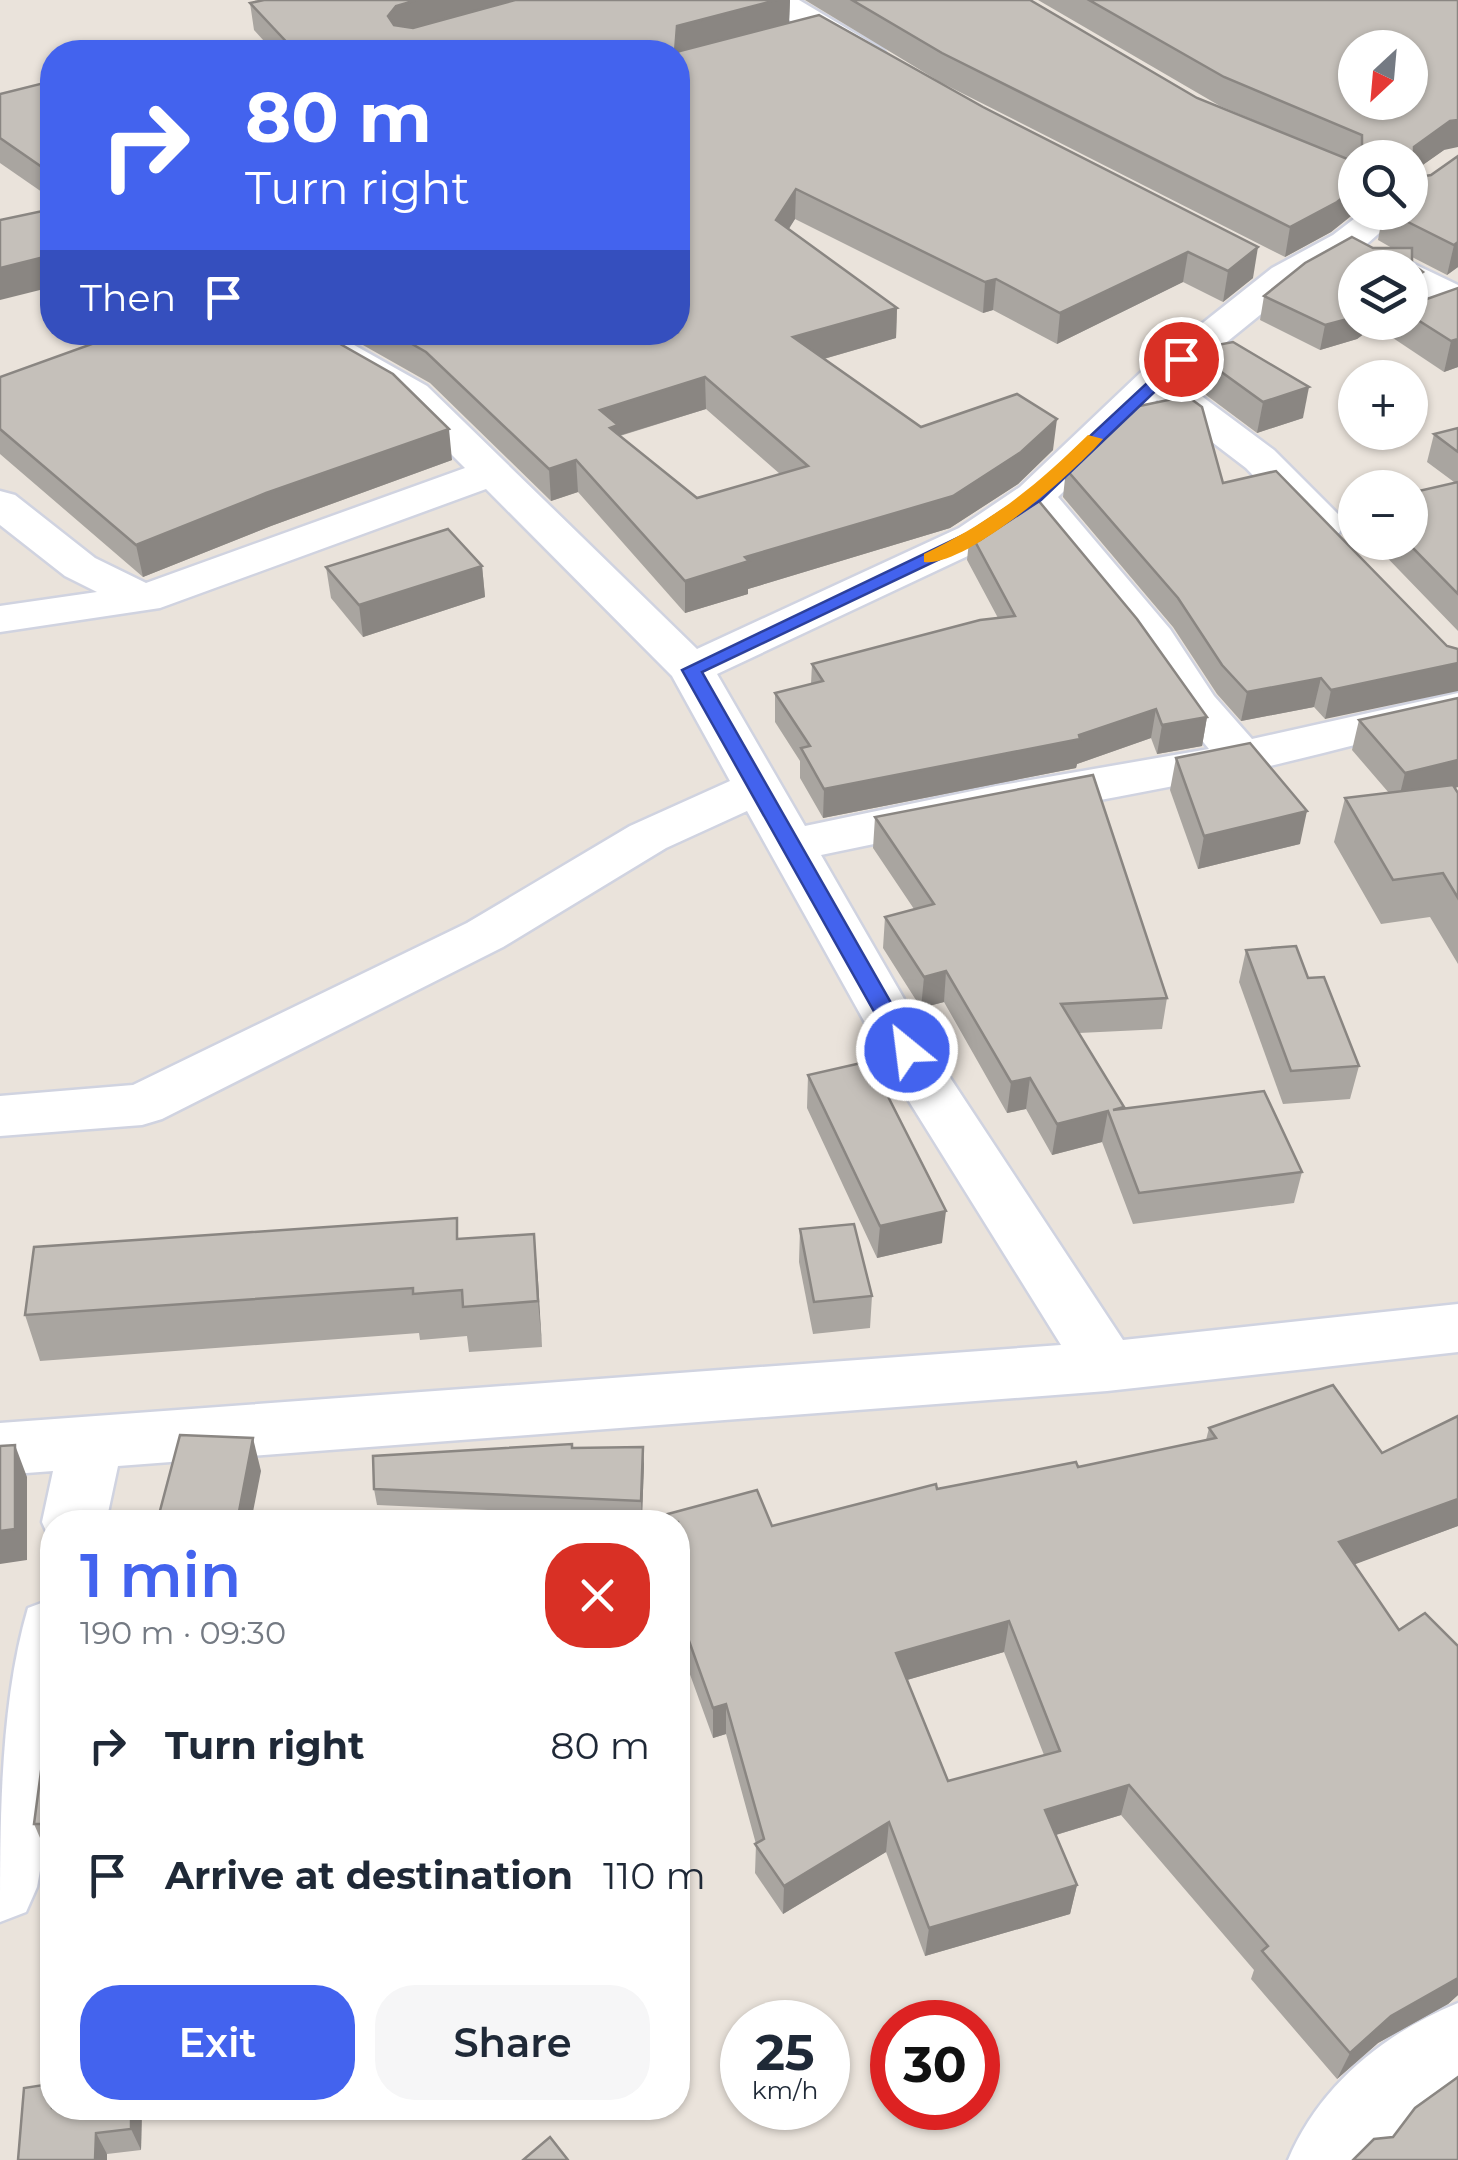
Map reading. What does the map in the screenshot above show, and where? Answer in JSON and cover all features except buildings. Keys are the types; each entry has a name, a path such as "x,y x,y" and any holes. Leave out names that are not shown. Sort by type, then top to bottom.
{"street":[{"path":"777,0 893,71"},
{"path":"789,38 826,28"},
{"path":"692,670 974,537 1035,496 1269,268 1346,242 1362,230"},
{"path":"1346,242 1362,250"},
{"path":"1428,283 1458,300"},
{"path":"325,345 414,394 692,670 926,1084 1107,1366"},
{"path":"1155,380 1260,460 1338,538"},
{"path":"0,619 144,599 494,472"},
{"path":"1035,496 1154,639 1197,705 1240,755"},
{"path":"0,504 80,567 144,599"},
{"path":"792,845 1458,707"},
{"path":"0,1116 142,1105 485,935 648,837 759,786"},
{"path":"0,1449 1107,1366 1458,1328"},
{"path":"76,1510 91,1440"},
{"path":"0,1887 40,1689"},
{"path":"1328,2160 1370,2102 1458,2041"}],"slow traffic":[{"path":"930,558 974,537 1035,496 1094,439"}],"route":[{"path":"907,1050 692,670 974,537 1035,496 1181,359"}]}
